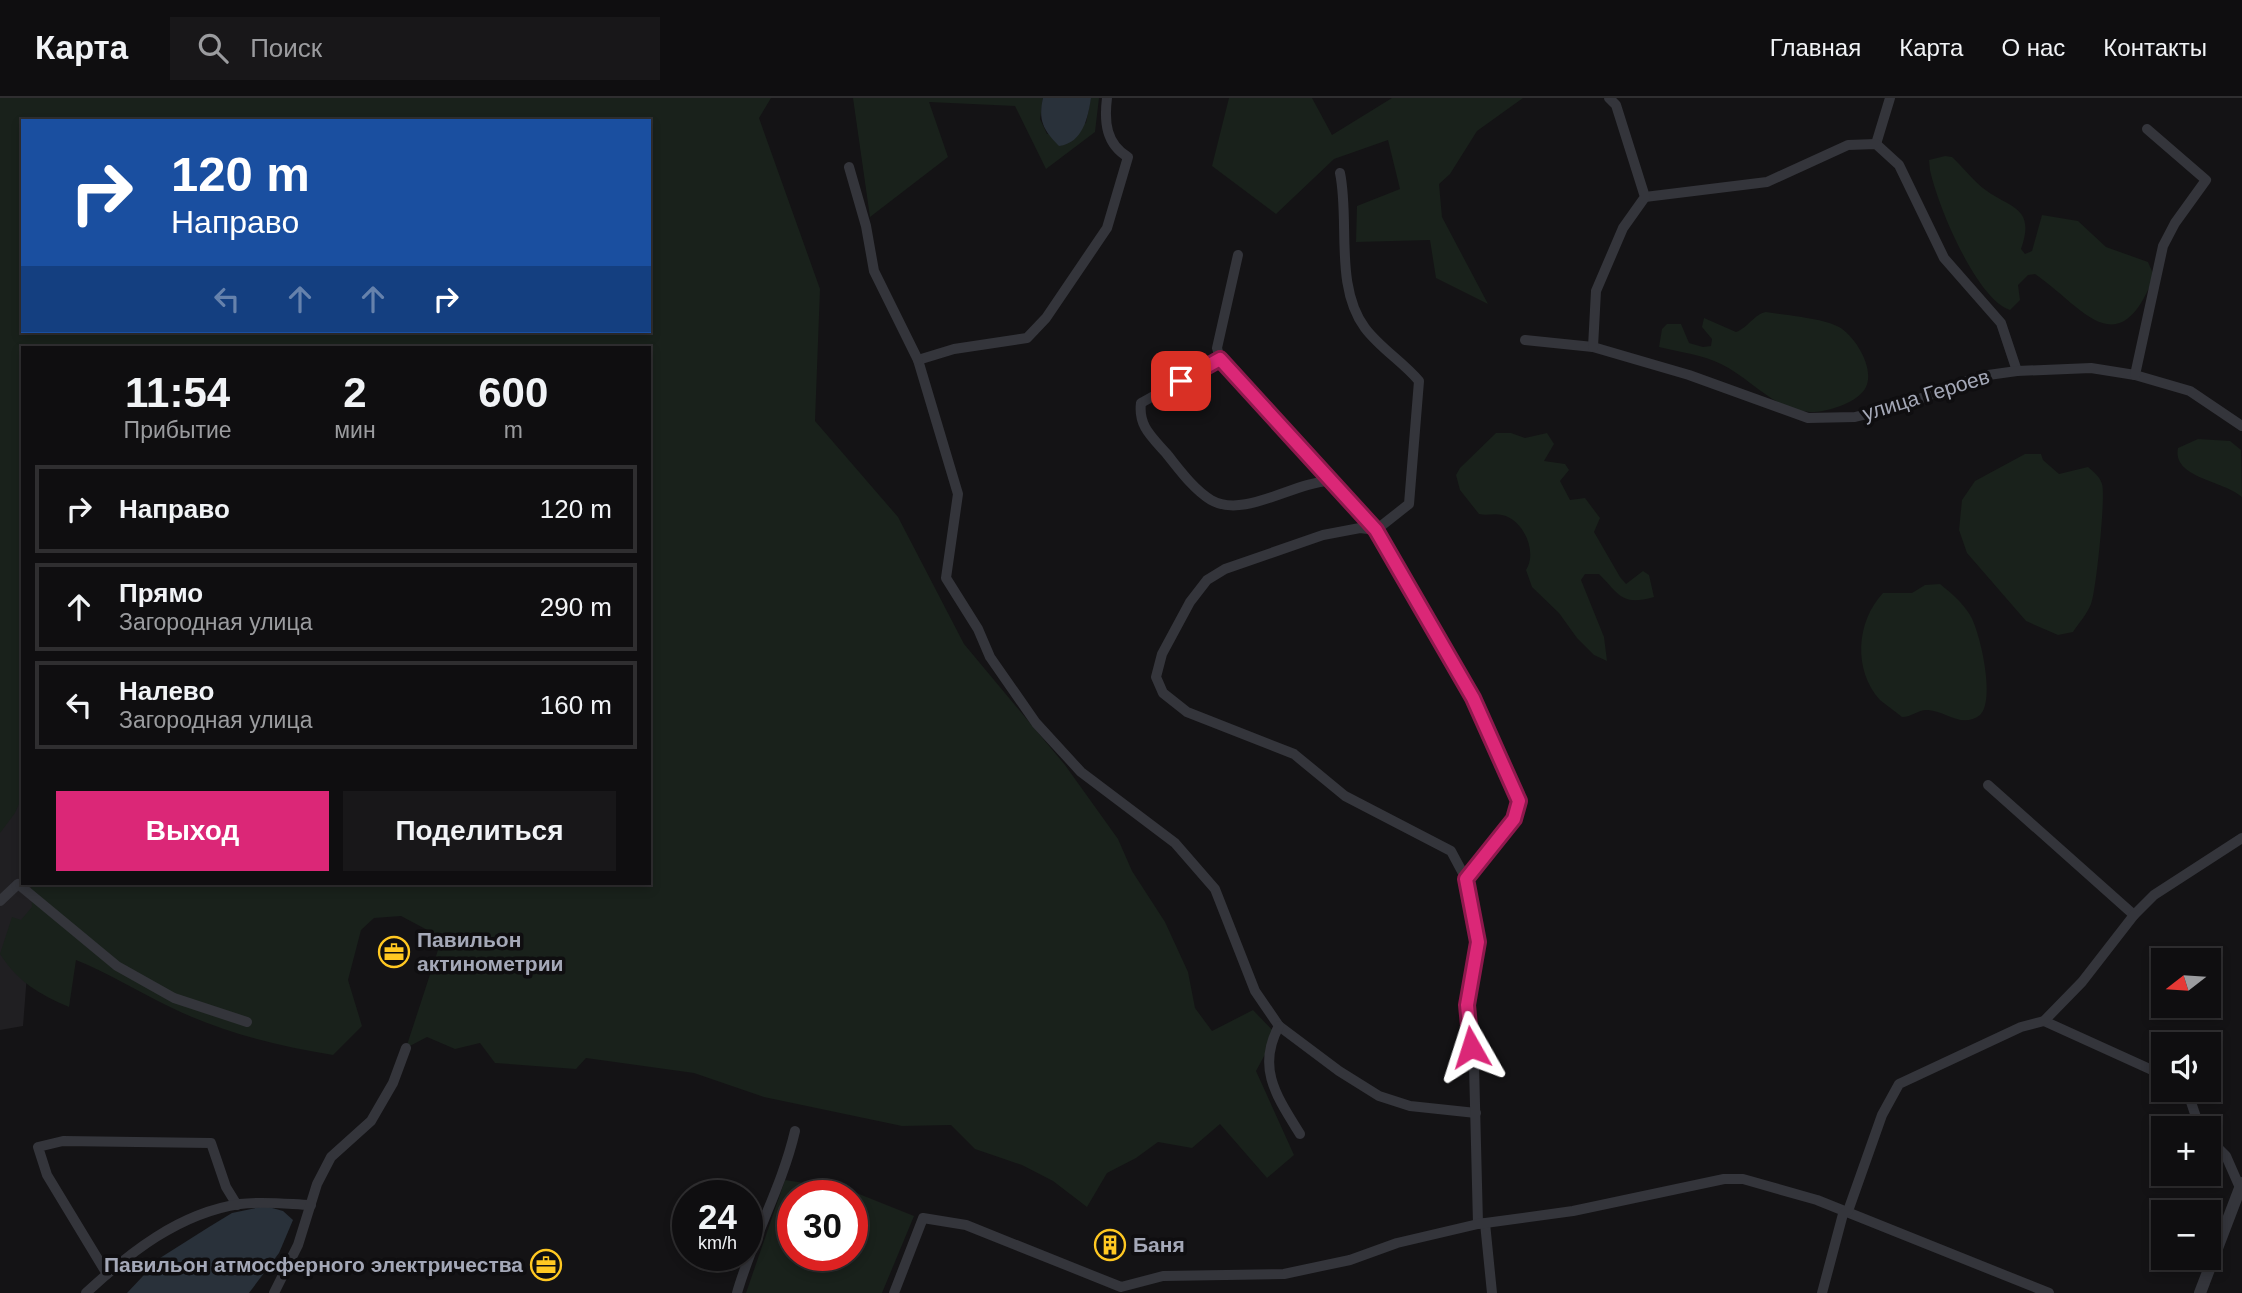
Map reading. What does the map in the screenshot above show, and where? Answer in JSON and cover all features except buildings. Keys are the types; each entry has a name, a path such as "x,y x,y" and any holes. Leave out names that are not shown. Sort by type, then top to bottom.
{"street":[{"path":"918,360 954,349 1027,338 1046,318 1107,228 1123,179 1128,157 1116,150 1108,135 1107,98"},
{"path":"1609,98 1616,105 1645,197"},
{"path":"1876,144 1889,98"},
{"path":"2135,375 2164,246 2175,223 2206,180 2147,129"},
{"path":"1593,347 1596,291 1623,228 1645,197 1767,181 1848,145 1876,144 1899,165 1944,258 2001,323 2017,371"},
{"path":"849,167 866,226 874,271 918,360 958,494 946,578 978,629 990,657 1036,723 1081,772 1175,843 1215,889 1255,991 1279,1026 1339,1071 1379,1096 1410,1106 1476,1113"},
{"path":"1340,173 1344,195 1348,278 1354,303 1364,327 1419,381 1409,504 1376,530 1360,528 1336,532 1254,558 1207,580 1190,602 1162,654 1156,677 1163,694 1187,712 1294,754 1345,796 1451,851 1466,879 1478,942 1467,1005 1482,1223 1492,1293"},
{"path":"1238,255 1217,348 1220,359 1376,530 1473,698 1519,801 1514,819 1466,879"},
{"name":"улица Героев","path":"1525,340 1593,347 1689,374 1808,418 1855,417 1903,405 1981,376 2017,371 2091,368 2135,375 2190,391 2242,426"},
{"path":"1220,359 1141,403 1143,427 1197,489 1212,501 1245,505 1312,481 1330,481"},
{"path":"1988,785 2134,915"},
{"path":"1822,1293 1837,1228 1843,1214 1848,1212 1882,1115 1899,1084 2021,1027 2044,1021 2082,982 2134,915 2154,895 2242,838"},
{"path":"0,901 18,884 117,966 174,998 247,1022"},
{"path":"2044,1021 2151,1070"},
{"path":"1279,1026 1269,1044 1269,1070 1275,1094 1300,1134"},
{"path":"274,1293 298,1245 317,1184 331,1157 371,1121 393,1083 406,1048"},
{"path":"737,1293 753,1243 788,1162 795,1131"},
{"path":"107,1273 47,1175 38,1147 63,1141 211,1143 226,1187 237,1205"},
{"path":"2200,1293 2241,1188 2221,1151"},
{"path":"894,1293 923,1218 966,1225 1121,1287 1163,1276 1284,1274 1350,1260 1397,1243 1482,1223 1573,1211 1724,1179 1743,1179 1783,1189 1848,1212 2049,1293"},
{"path":"86,1293 139,1247 170,1229 237,1205 311,1205"}],"shaded area":[{"path":"0,98 771,98 759,118 820,289 815,421 898,517 964,644 1065,765 1118,839 1132,871 1165,922 1188,972 1195,1008 1212,1031 1253,1010 1276,1034 1256,1071 1294,1155 1267,1178 1220,1124 1192,1148 1158,1142 1136,1158 1107,1173 1087,1207 1053,1181 1022,1165 975,1149 951,1125 902,1126 764,1097 694,1073 586,1058 576,1069 495,1063 480,1043 455,1049 427,1037 406,1048 438,950 442,951 433,933 401,916 374,918 361,930 348,980 362,1026 333,1055 228,1031 168,1006 76,960 69,1007 30,986 7,964 0,954 12,917 21,920 32,907 31,885 651,885 651,346 21,346 21,800 0,833"},
{"path":"853,98 1043,98 1040,119 1047,134 1086,123 1091,98 1099,98 1095,132 1046,169 1015,106 929,102 948,157 870,217"},
{"path":"1043,98 1091,98 1086,121 1074,140 1059,146 1049,135 1041,113"},
{"path":"1229,98 1312,98 1332,135 1392,98 1523,98 1477,131 1450,174 1439,184 1442,217 1488,304 1436,278 1430,240 1356,242 1357,206 1400,189 1388,140 1334,159 1276,214 1212,166"},
{"path":"1952,157 1982,187 2012,206 2023,217 2025,235 2021,249 2025,254 2032,251 2042,215 2078,221 2106,247 2148,262 2154,276 2140,304 2127,319 2113,324 2098,322 2035,274 2028,275 2018,285 2020,300 2010,310 1997,302 1972,270 1941,205 1929,160"},
{"path":"1766,312 1824,321 1845,331 1866,362 1866,387 1857,397 1836,408 1815,412 1801,411 1776,401 1714,361 1659,347 1662,329 1667,324 1681,324 1689,343 1703,347 1711,346 1712,339 1702,327 1704,318 1736,332"},
{"path":"1496,433 1511,433 1525,438 1547,433 1554,444 1544,461 1565,464 1569,470 1560,481 1570,500 1585,498 1600,518 1594,532 1620,577 1626,584 1643,571 1649,575 1654,597 1634,600 1622,597 1599,574 1585,574 1581,580 1604,637 1607,661 1594,655 1577,638 1559,613 1532,587 1526,570 1529,563 1529,546 1522,529 1510,518 1502,515 1479,514 1460,490 1456,475 1460,468"},
{"path":"2198,439 2230,441 2241,450 2242,497 2183,466 2178,458 2178,448"},
{"path":"2025,454 2041,454 2043,460 2059,474 2088,467 2102,484 2102,524 2093,596 2091,604 2073,632 2058,635 2026,621 1967,553 1959,530 1962,500 1975,481"},
{"path":"1940,584 1970,615 1982,650 1987,696 1985,707 1980,715 1973,719 1960,720 1928,710 1902,717 1880,700 1865,675 1861,646 1863,632 1867,618 1883,593 1912,593 1925,585"},
{"path":"21,797 21,885 34,885 23,1026 0,1030 0,829"},
{"path":"868,1198 914,1216 882,1293 746,1293 754,1271 763,1271 763,1244 777,1203 777,1271 868,1271"},
{"path":"265,1206 283,1211 293,1220 279,1253 249,1293 127,1293 160,1258 209,1227 232,1213"}],"place":[{"name":"Павильон актинометрии","path":"394,952"},
{"name":"Баня","path":"1110,1245"},
{"name":"Павильон атмосферного электричества","path":"546,1265"}],"route":[{"path":"1181,381 1220,359 1376,530 1418,608 1473,698 1511,780 1519,801 1514,819 1466,879 1478,942 1467,1005 1471,1047"}]}
